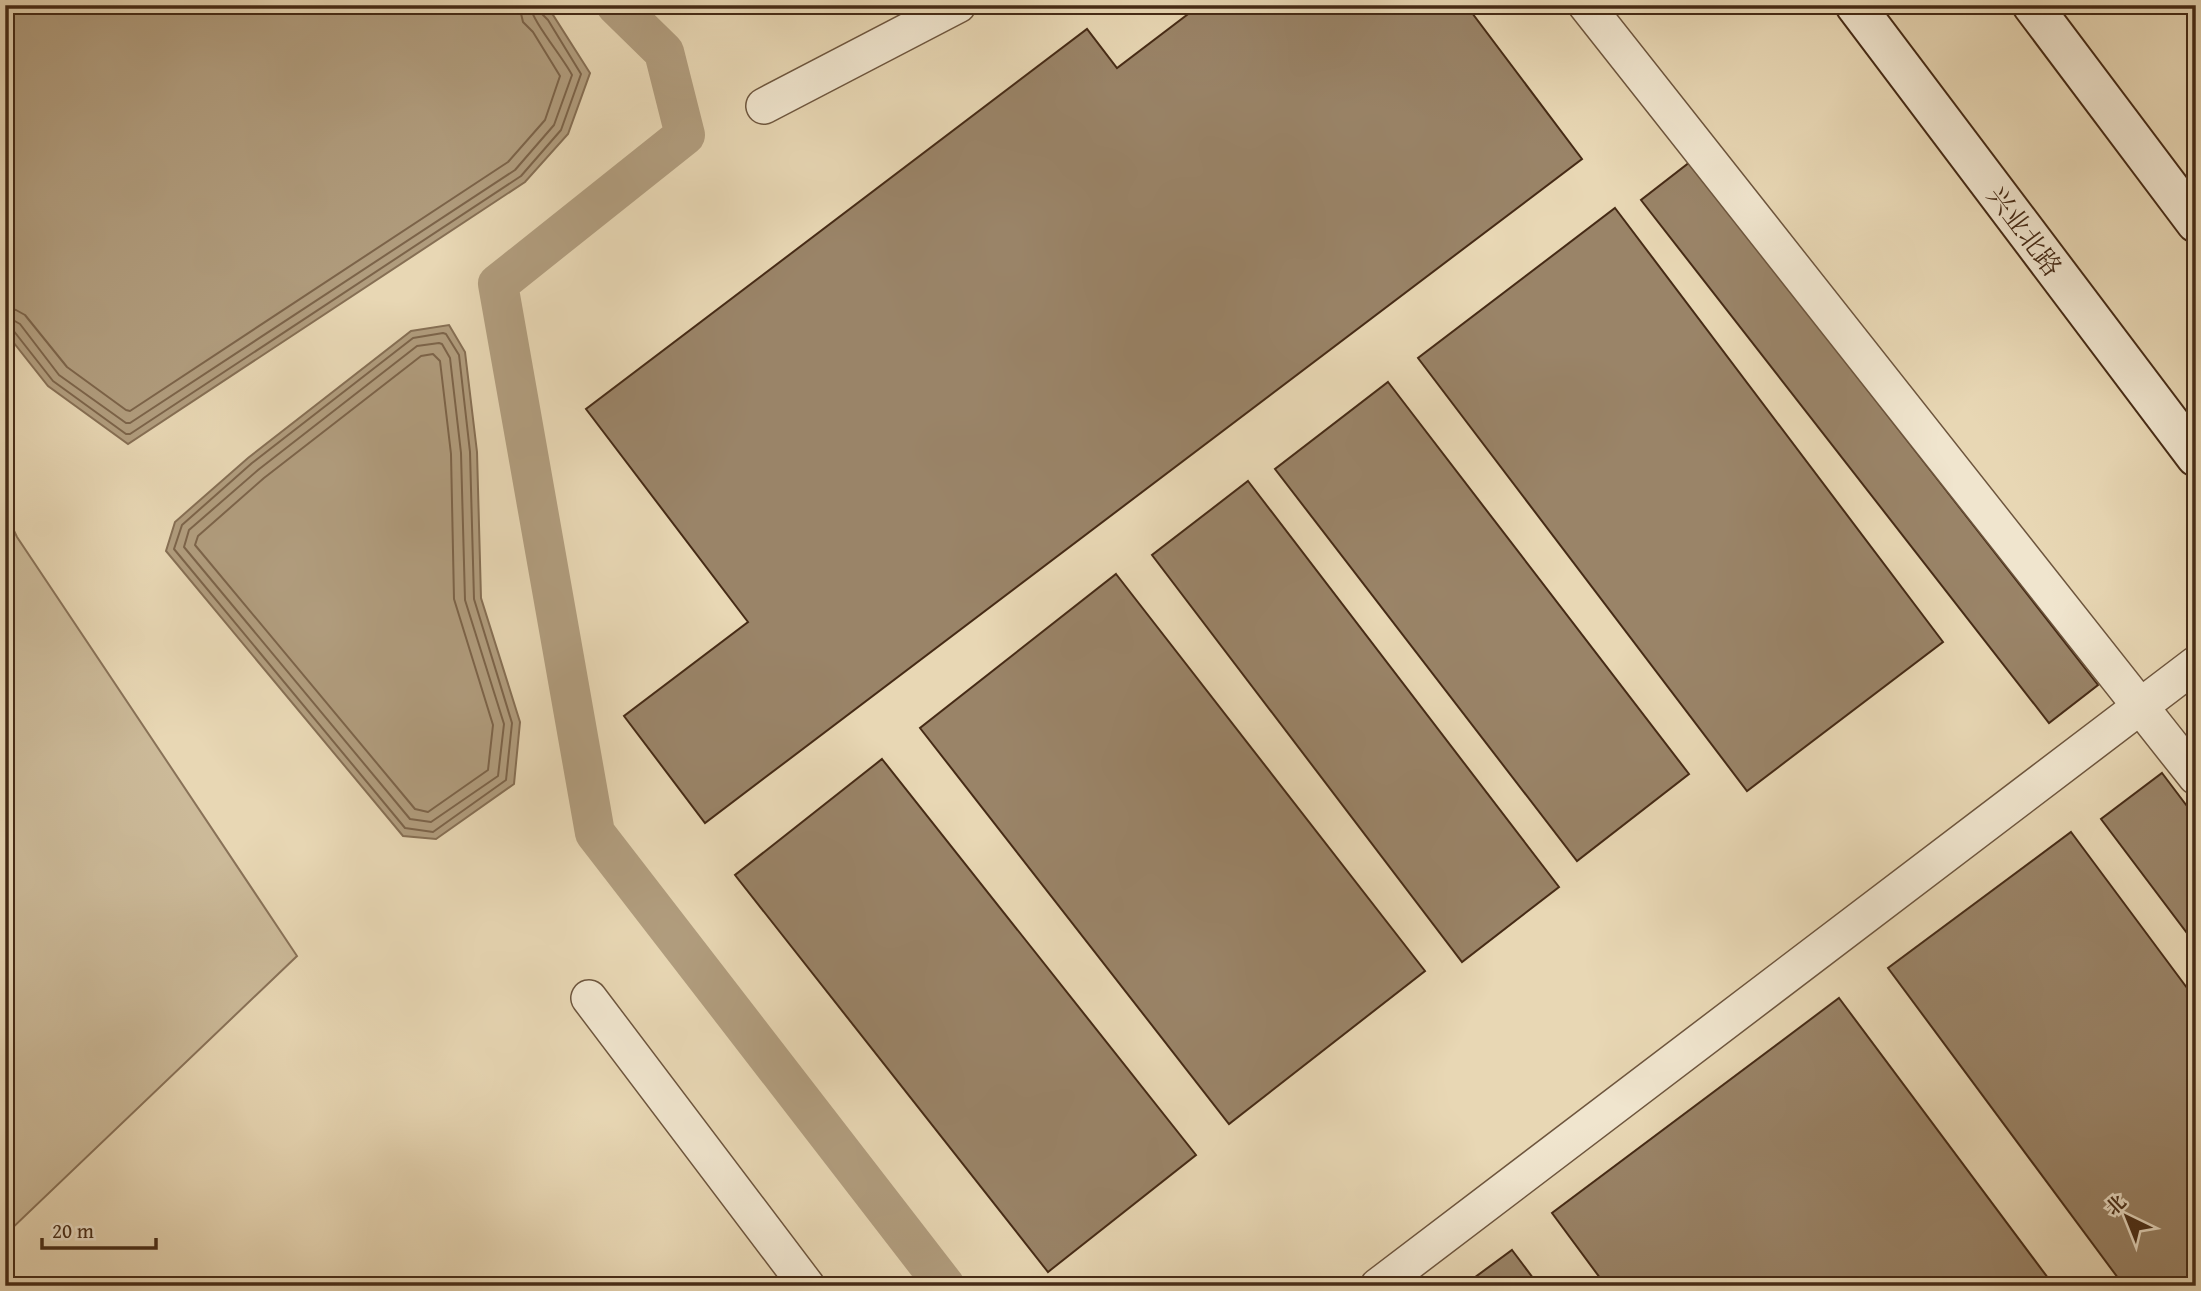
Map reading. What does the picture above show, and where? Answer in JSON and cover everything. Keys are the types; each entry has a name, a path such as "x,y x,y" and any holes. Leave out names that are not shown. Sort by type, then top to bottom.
{"main road":[{"name":"兴业北路","path":"1855,5 2196,457"},
{"path":"2032,5 2196,223"}],"street":[{"path":"764,106 958,5"},
{"path":"1586,5 2196,777"},
{"path":"1378,1286 2196,664"},
{"path":"589,998 807,1286"}],"shaded area":[{"path":"5,512 17,537 297,956 5,1235"}],"water":[{"path":"5,5 543,5 553,15 590,73 568,134 525,182 128,444 48,386 5,328"},
{"path":"449,325 465,352 477,452 481,598 520,722 514,784 436,839 403,836 166,551 175,522 248,458 411,331"}],"building":[{"path":"1200,5 1466,5 1582,159 705,823 624,716 748,622 586,409 1087,29 1117,68"},
{"path":"1690,162 2098,685 2049,723 1641,200"},
{"path":"1615,208 1943,642 1747,791 1418,358"},
{"path":"1388,382 1689,774 1577,861 1275,469"},
{"path":"1248,481 1559,887 1462,962 1152,555"},
{"path":"1116,574 1425,971 1229,1124 920,728"},
{"path":"882,759 1196,1155 1048,1272 735,875"},
{"path":"2162,773 2196,818 2196,945 2101,819"},
{"path":"2071,832 2196,1000 2196,1286 2124,1286 1888,968"},
{"path":"1839,998 2054,1286 1606,1286 1552,1213"},
{"path":"1512,1250 1539,1286 1463,1286"}],"waterway":[{"path":"616,5 664,52 685,135 498,284 595,833 945,1286"}]}
